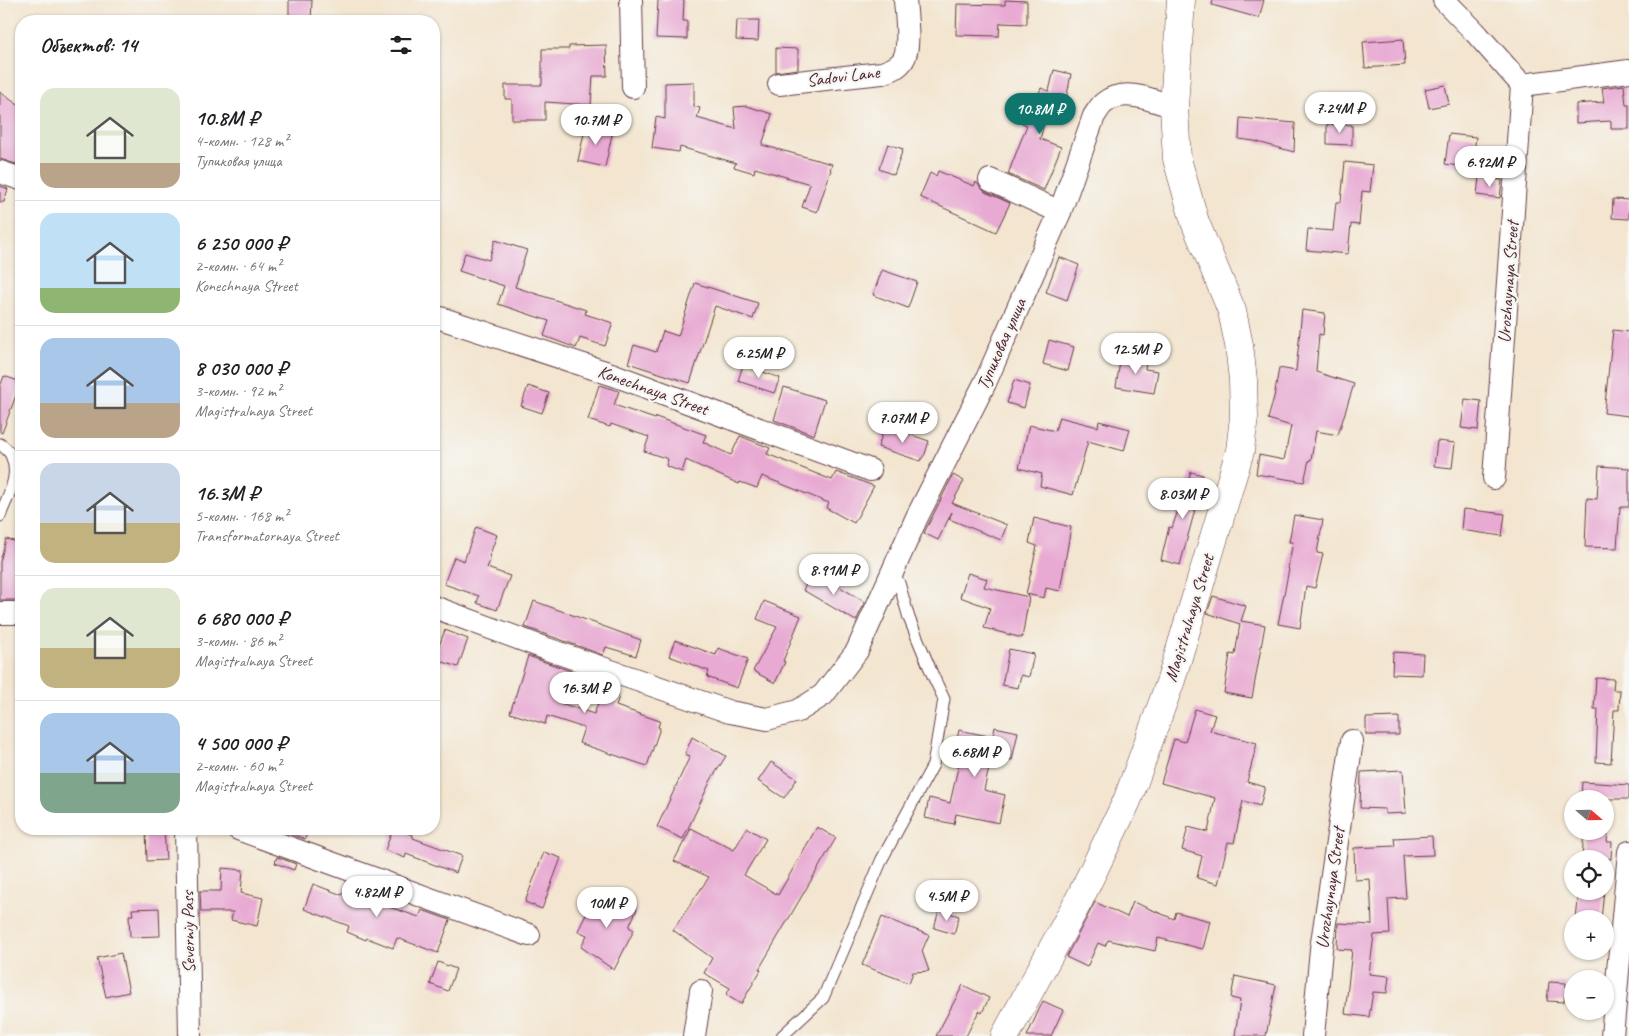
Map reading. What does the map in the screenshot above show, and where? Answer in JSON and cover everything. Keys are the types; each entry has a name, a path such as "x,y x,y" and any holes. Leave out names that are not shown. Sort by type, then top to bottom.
{"street":[{"path":"631,0 633,86"},
{"name":"Sadovi Lane","path":"778,84 882,73 894,69 903,60 906,49 905,0"},
{"name":"Magistralnaya Street","path":"1005,1036 1079,900 1127,801 1170,680 1240,451 1244,417 1243,380 1239,345 1232,311 1195,222 1177,159 1174,107 1181,0"},
{"path":"1444,0 1522,85 1629,71"},
{"name":"Urozhaynaya Street","path":"1494,478 1522,85"},
{"name":"Тупиковая улица","path":"440,610 730,712 767,720 798,711 823,695 857,651 917,517 985,383 1060,212 1094,116 1104,103 1119,96 1136,96 1174,107"},
{"path":"0,172 15,177"},
{"path":"990,180 1060,212"},
{"name":"Konechnaya Street","path":"440,318 614,375 870,470"},
{"path":"0,613 15,613"},
{"name":"Urozhaynaya Street","path":"1312,1036 1321,949 1352,741"},
{"name":"Severniy Pass","path":"186,835 190,1036"},
{"path":"254,835 528,935"},
{"path":"1612,1036 1629,852"},
{"path":"694,1036 701,991"}],"lane":[{"path":"0,444 10,454 14,465 15,479 0,516"},
{"path":"782,1036 823,998 882,859 933,765 944,699 932,676 909,618 899,583 892,576"}],"building":[{"path":"289,0 312,0 311,15 289,15"},
{"path":"658,0 684,0 683,21 687,21 687,39 656,38"},
{"path":"1005,0 1027,1 1027,24 1000,23 999,36 956,35 957,4 1005,5"},
{"path":"1213,0 1264,0 1259,18 1212,5"},
{"path":"737,20 759,20 758,41 736,40"},
{"path":"1403,39 1405,65 1365,68 1363,42"},
{"path":"606,45 607,76 593,76 591,105 545,102 545,120 512,120 512,99 505,99 505,85 542,85 542,49 569,49 569,46"},
{"path":"776,48 798,49 798,69 776,72"},
{"path":"1054,70 1071,74 1064,112 1048,109 1040,139 1061,147 1044,190 1008,174 1027,125 1018,122 1023,104 1034,107 1041,88 1049,91"},
{"path":"694,82 694,106 700,108 697,118 736,129 734,107 747,106 772,114 762,145 832,164 817,212 802,207 810,184 755,168 754,173 734,167 736,163 680,147 679,152 652,148 656,117 665,119 665,83"},
{"path":"1445,85 1449,104 1429,108 1425,89"},
{"path":"1624,85 1626,105 1629,105 1629,129 1611,129 1611,121 1576,123 1576,104 1604,102 1602,88"},
{"path":"0,92 15,103 15,164 0,159"},
{"path":"1240,118 1295,123 1294,152 1254,141 1239,139"},
{"path":"586,124 613,130 605,167 578,161"},
{"path":"1327,124 1352,125 1352,145 1327,144"},
{"path":"1449,134 1476,137 1472,168 1445,164"},
{"path":"888,144 903,149 894,175 879,169"},
{"path":"1345,162 1373,165 1370,192 1362,191 1359,225 1351,224 1348,254 1306,250 1308,229 1333,231 1336,202 1341,202"},
{"path":"938,171 974,186 976,182 985,192 1010,203 996,232 920,197 930,173 936,176"},
{"path":"1479,177 1502,180 1500,198 1477,195"},
{"path":"0,186 8,189 4,202 0,202"},
{"path":"1613,199 1629,200 1629,219 1612,218"},
{"path":"495,240 527,250 515,287 586,310 585,314 613,323 605,346 580,338 576,348 544,336 549,321 498,304 504,286 459,271 465,253 489,260"},
{"path":"1059,257 1079,265 1067,300 1046,292"},
{"path":"882,270 917,282 908,308 873,295"},
{"path":"695,283 758,303 753,319 715,306 690,383 628,363 634,345 656,352 663,331 678,336"},
{"path":"1302,310 1325,313 1323,335 1319,334 1316,372 1354,384 1338,435 1316,431 1311,460 1309,460 1304,482 1256,474 1259,455 1284,460 1291,426 1268,419 1279,368 1296,371"},
{"path":"1613,330 1629,332 1629,416 1604,413"},
{"path":"1049,340 1074,347 1068,371 1043,364"},
{"path":"1121,355 1146,360 1145,369 1158,371 1154,393 1116,387"},
{"path":"743,365 780,378 774,393 738,381"},
{"path":"4,376 15,380 15,398 2,433 0,432 0,387"},
{"path":"1014,380 1030,385 1024,408 1007,403"},
{"path":"599,385 619,391 614,405 655,419 656,417 706,435 703,442 731,455 740,436 770,448 767,454 832,480 836,472 874,486 854,523 826,508 829,503 762,476 757,488 740,482 739,484 686,460 682,472 666,466 668,459 644,451 649,437 611,424 610,427 588,420"},
{"path":"528,386 549,393 542,413 521,406"},
{"path":"784,387 825,400 814,435 774,420"},
{"path":"1465,399 1481,401 1478,430 1461,428"},
{"path":"1059,417 1098,427 1099,421 1130,429 1124,451 1088,441 1073,495 1040,486 1042,474 1019,468 1029,425 1055,431"},
{"path":"885,426 929,441 925,454 920,461 878,447"},
{"path":"1437,441 1455,443 1452,468 1434,466"},
{"path":"1599,466 1629,468 1629,507 1620,507 1617,548 1585,547 1587,498 1597,499"},
{"path":"1191,472 1203,475 1202,479 1206,480 1196,506 1180,565 1161,560 1169,527 1172,528"},
{"path":"953,475 964,481 952,503 1007,525 1001,540 949,519 952,512 938,540 924,533"},
{"path":"1463,509 1505,514 1502,536 1461,530"},
{"path":"1294,515 1323,520 1317,553 1323,554 1315,588 1306,586 1300,628 1278,624 1293,542 1289,542"},
{"path":"1034,518 1071,527 1060,591 1046,588 1044,598 1026,594 1037,546 1029,543"},
{"path":"476,527 497,535 487,568 510,576 497,610 477,603 479,596 444,584 454,557 464,561"},
{"path":"6,539 15,541 15,600 0,600 0,562"},
{"path":"813,571 865,602 856,621 803,590"},
{"path":"968,573 987,579 984,587 1029,597 1022,638 984,628 990,608 960,597"},
{"path":"1213,596 1246,606 1241,621 1265,625 1252,698 1224,693 1230,654 1235,655 1240,624 1207,613"},
{"path":"534,601 641,640 636,656 606,647 603,655 525,627"},
{"path":"764,601 801,616 783,661 785,662 775,683 753,671 777,627 757,619"},
{"path":"445,630 468,639 458,667 440,661 440,643"},
{"path":"675,640 716,655 718,648 748,659 737,688 707,677 709,671 669,656"},
{"path":"1009,649 1034,654 1029,677 1021,675 1018,688 1002,685"},
{"path":"1393,652 1423,654 1422,675 1392,674"},
{"path":"528,656 571,671 560,703 594,714 603,690 619,696 616,706 660,721 658,727 660,728 647,766 579,743 584,728 547,716 545,724 510,713"},
{"path":"1596,678 1614,679 1613,690 1620,690 1619,710 1614,710 1611,763 1596,762 1598,709 1594,709"},
{"path":"1195,709 1215,715 1210,731 1257,743 1247,782 1265,787 1260,806 1243,801 1234,843 1228,842 1218,884 1197,878 1202,856 1182,850 1188,827 1208,832 1215,798 1161,783 1174,739 1185,742"},
{"path":"1399,717 1399,735 1366,735 1366,718"},
{"path":"995,727 1018,732 1012,760 992,755 984,790 1005,795 999,823 956,814 954,824 925,818 929,798 950,803 962,750 955,749 959,730 993,737"},
{"path":"692,737 726,756 711,780 683,839 657,827 690,756 685,754"},
{"path":"771,762 797,779 784,798 758,781"},
{"path":"1403,770 1406,813 1385,814 1385,809 1360,808 1361,772"},
{"path":"1582,782 1629,785 1629,799 1614,799 1614,790 1582,790"},
{"path":"817,827 836,838 759,969 761,970 741,1004 726,995 730,988 704,973 712,958 673,930 709,877 674,861 691,828 734,850 747,828 766,839 744,875 778,895"},
{"path":"146,835 164,835 166,860 147,861"},
{"path":"294,835 307,835 305,839"},
{"path":"391,835 413,835 413,838 462,856 456,873 406,854 405,858 385,850"},
{"path":"1432,836 1433,855 1403,856 1406,898 1388,899 1390,934 1374,935 1369,974 1389,976 1387,993 1373,992 1369,1017 1345,1014 1352,950 1337,949 1338,923 1372,925 1370,879 1355,880 1354,848 1395,846 1394,838"},
{"path":"1583,840 1607,840 1607,842 1612,842 1612,850 1583,850"},
{"path":"544,852 561,858 542,909 525,902"},
{"path":"277,857 296,864 294,870 275,863"},
{"path":"222,868 243,870 241,893 263,898 257,926 231,920 233,912 201,912 200,891 221,891"},
{"path":"346,882 389,898 386,906 419,917 422,910 450,920 438,953 397,938 393,948 367,938 366,940 347,932 349,926 304,909 313,884 342,895"},
{"path":"598,890 637,909 629,927 634,930 614,970 581,947 587,935 578,931"},
{"path":"1578,900 1603,900 1602,910 1577,910"},
{"path":"1095,902 1127,917 1133,902 1174,919 1176,912 1210,921 1203,949 1158,938 1155,951 1108,940 1105,946 1098,943 1087,967 1066,957"},
{"path":"159,908 160,936 130,937 129,915 133,915 132,909"},
{"path":"939,910 959,916 954,934 934,928"},
{"path":"882,917 929,935 922,951 929,971 913,972 909,983 862,965"},
{"path":"121,953 129,992 106,997 97,958"},
{"path":"438,962 456,969 448,991 430,984"},
{"path":"1235,976 1276,985 1266,1036 1235,1036 1240,1000 1231,998"},
{"path":"1549,982 1564,983 1564,1002 1547,1001"},
{"path":"963,985 989,998 982,1013 979,1011 966,1036 936,1036"},
{"path":"1043,1001 1063,1010 1051,1036 1027,1036"}]}
